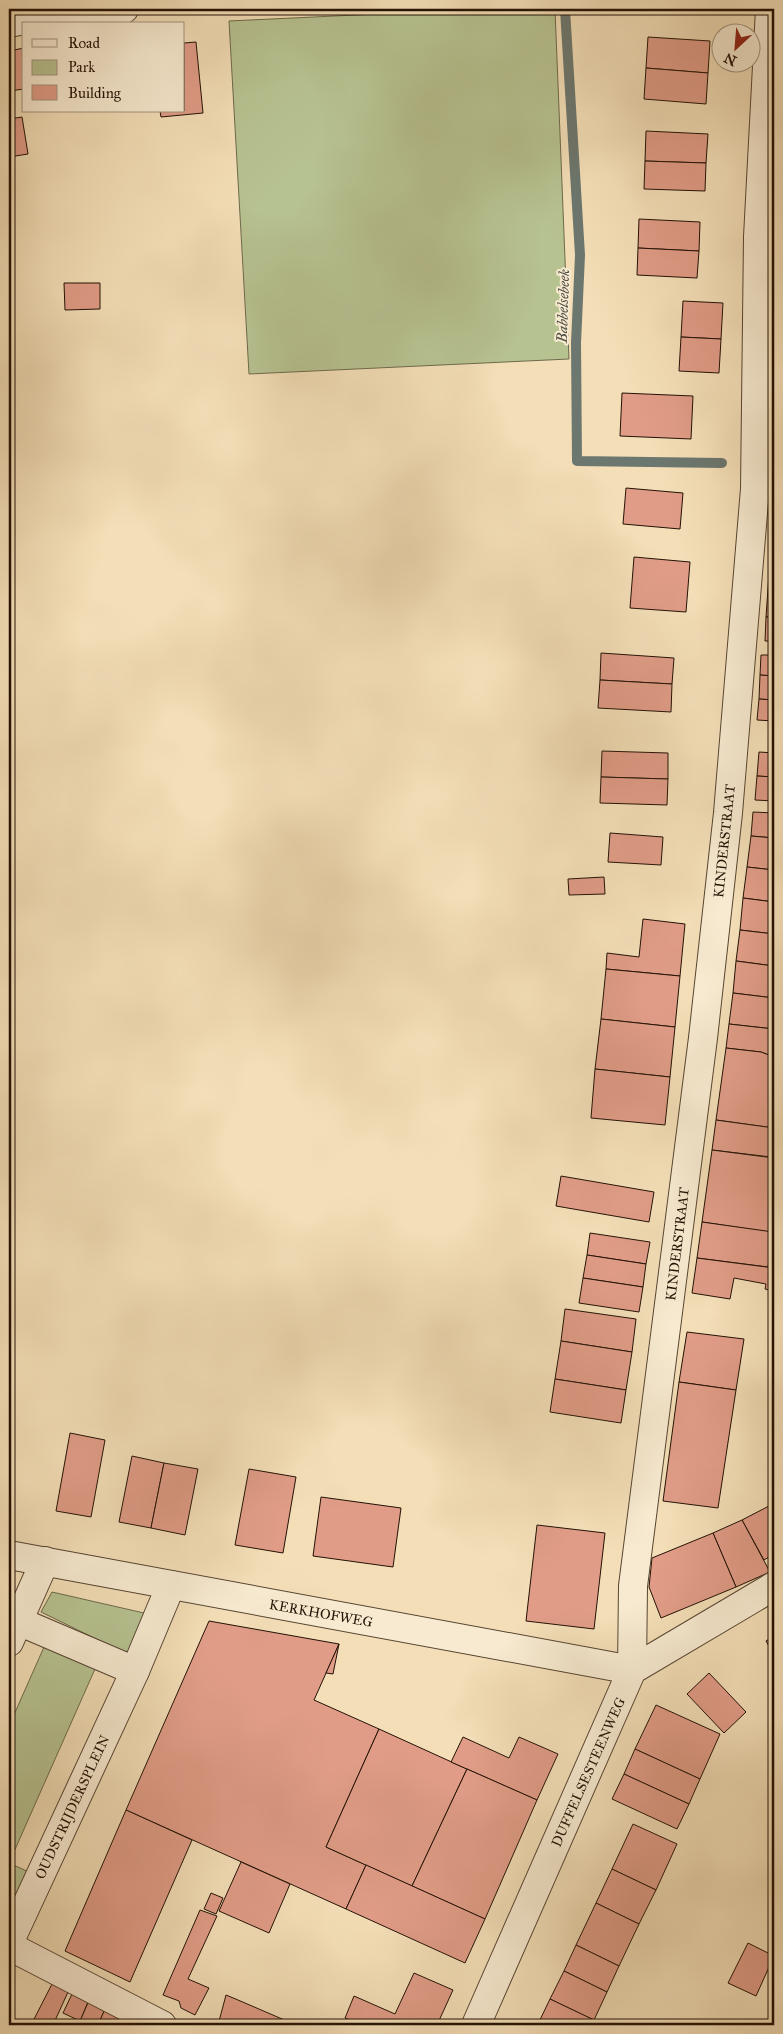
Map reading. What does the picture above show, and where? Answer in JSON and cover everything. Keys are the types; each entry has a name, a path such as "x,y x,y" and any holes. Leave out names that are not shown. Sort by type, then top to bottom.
{"street":[{"path":"9,23 56,14 124,9"},
{"name":"KINDERSTRAAT","path":"632,1670 633,1586 703,1038 727,823 755,490 758,237 770,9"},
{"name":"KERKHOFWEG","path":"9,1555 632,1670"},
{"path":"45,1561 13,1631 135,1671"},
{"name":"OUDSTRIJDERSPLEIN","path":"9,1944 135,1671 171,1585"},
{"path":"632,1670 774,1586"},
{"name":"DUFFELSESTEENWEG","path":"476,2025 632,1670"},
{"path":"9,1944 162,2025"}],"green space":[{"path":"483,9 555,9 569,359 249,374 229,21"},
{"path":"52,1592 144,1613 127,1654 41,1612"},
{"path":"44,1647 95,1669 9,1863 9,1726"},
{"path":"9,1863 31,1873 17,1898 9,1904"}],"building":[{"path":"648,37 710,41 708,73 646,68"},
{"path":"196,42 203,113 161,117 160,112 185,112 185,43"},
{"path":"22,48 22,89 9,91 9,51"},
{"path":"646,68 708,73 706,104 644,99"},
{"path":"22,117 28,154 9,157 9,119"},
{"path":"646,131 708,134 706,163 645,161"},
{"path":"645,161 706,163 705,191 644,189"},
{"path":"639,219 700,222 699,251 638,248"},
{"path":"638,248 699,251 697,278 637,275"},
{"path":"64,283 100,283 100,309 65,310"},
{"path":"683,301 723,303 721,339 681,337"},
{"path":"681,337 721,339 719,373 679,371"},
{"path":"622,393 693,396 691,439 620,436"},
{"path":"626,488 683,493 680,529 623,524"},
{"path":"773,510 774,557 770,557"},
{"path":"634,557 690,562 686,612 630,608"},
{"path":"770,557 774,557 774,589 768,588"},
{"path":"768,588 774,589 774,617 766,617"},
{"path":"766,617 774,617 774,641 765,641"},
{"path":"601,653 674,658 672,684 600,680"},
{"path":"761,655 774,655 774,676 760,675"},
{"path":"760,675 774,676 774,700 759,699"},
{"path":"600,680 672,684 671,712 598,708"},
{"path":"759,699 774,700 774,721 757,720"},
{"path":"602,751 668,753 668,779 601,777"},
{"path":"759,752 774,753 774,777 757,776"},
{"path":"757,776 774,777 774,801 755,800"},
{"path":"601,777 668,779 667,805 600,803"},
{"path":"753,812 774,813 774,838 751,836"},
{"path":"610,833 663,837 661,865 608,862"},
{"path":"751,836 774,838 774,870 747,867"},
{"path":"747,867 774,870 774,902 743,898"},
{"path":"604,877 605,894 569,895 568,879"},
{"path":"743,898 774,902 774,934 740,930"},
{"path":"643,919 685,924 680,976 606,969 607,953 639,957"},
{"path":"740,930 774,934 774,966 736,961"},
{"path":"736,961 774,966 774,998 733,993"},
{"path":"606,969 680,976 675,1027 601,1019"},
{"path":"733,993 774,998 774,1029 729,1024"},
{"path":"601,1019 675,1027 670,1077 595,1069"},
{"path":"729,1024 774,1029 774,1057 761,1052 726,1048"},
{"path":"726,1048 761,1052 774,1057 774,1128 716,1120"},
{"path":"595,1069 670,1077 665,1125 591,1118"},
{"path":"716,1120 774,1128 771,1157 712,1150"},
{"path":"712,1150 774,1158 774,1218 771,1218 769,1232 702,1222"},
{"path":"561,1176 654,1192 649,1222 556,1206"},
{"path":"702,1222 773,1232 768,1267 697,1258"},
{"path":"590,1233 650,1242 646,1264 587,1255"},
{"path":"587,1255 646,1264 643,1287 583,1278"},
{"path":"697,1258 774,1268 774,1291 765,1289 766,1284 734,1278 730,1299 692,1293"},
{"path":"583,1278 643,1287 639,1312 579,1303"},
{"path":"565,1309 636,1319 632,1352 561,1341"},
{"path":"687,1332 744,1339 736,1390 679,1382"},
{"path":"561,1341 632,1352 626,1390 555,1379"},
{"path":"555,1379 626,1390 621,1423 550,1412"},
{"path":"679,1382 736,1390 718,1508 663,1501"},
{"path":"70,1433 105,1440 91,1517 56,1511"},
{"path":"132,1456 164,1463 151,1528 119,1522"},
{"path":"164,1463 198,1469 185,1535 151,1528"},
{"path":"249,1469 296,1477 283,1553 235,1545"},
{"path":"321,1497 401,1508 393,1567 313,1556"},
{"path":"769,1506 774,1515 774,1554 764,1560 742,1520"},
{"path":"742,1520 770,1572 736,1587 713,1533"},
{"path":"537,1525 605,1533 594,1629 526,1621"},
{"path":"713,1533 736,1587 661,1618 649,1587 652,1558"},
{"path":"209,1621 339,1644 314,1700 379,1729 326,1847 366,1865 346,1909 126,1810"},
{"path":"774,1636 774,1655 766,1641"},
{"path":"339,1644 333,1674 326,1673"},
{"path":"709,1673 746,1712 724,1733 687,1694"},
{"path":"656,1705 720,1734 700,1779 635,1749"},
{"path":"379,1729 467,1769 412,1886 326,1847"},
{"path":"463,1737 509,1758 519,1737 558,1754 537,1800 451,1762"},
{"path":"635,1749 700,1779 689,1804 624,1774"},
{"path":"467,1769 537,1800 485,1919 412,1886"},
{"path":"624,1774 689,1804 677,1829 612,1799"},
{"path":"126,1810 192,1840 130,1982 65,1951"},
{"path":"633,1824 677,1844 656,1890 612,1869"},
{"path":"241,1862 290,1884 269,1933 219,1911"},
{"path":"366,1865 485,1919 465,1963 346,1909"},
{"path":"612,1869 656,1890 639,1924 596,1903"},
{"path":"211,1893 223,1898 216,1914 204,1909"},
{"path":"596,1903 639,1924 619,1966 576,1945"},
{"path":"200,1910 217,1916 188,1979 209,1988 195,2015 181,2008 179,2001 163,1995"},
{"path":"748,1943 774,1956 756,1996 728,1983"},
{"path":"576,1945 619,1966 607,1992 564,1971"},
{"path":"564,1971 607,1992 594,2020 550,1999"},
{"path":"414,1973 453,1990 437,2025 358,2025 358,2023 345,2018 354,1996 395,2014"},
{"path":"52,1984 68,1992 53,2025 31,2025"},
{"path":"72,1994 88,2002 80,2021 63,2013"},
{"path":"226,1995 238,2000 296,2025 218,2025"},
{"path":"91,1996 105,2009 98,2025 89,2025 80,2021"},
{"path":"550,1999 594,2020 591,2025 538,2024"},
{"path":"105,2009 120,2016 116,2025 98,2025"}],"waterway":[{"name":"Babbelsebeek","path":"565,9 580,255 576,343 577,461 722,463"}]}
